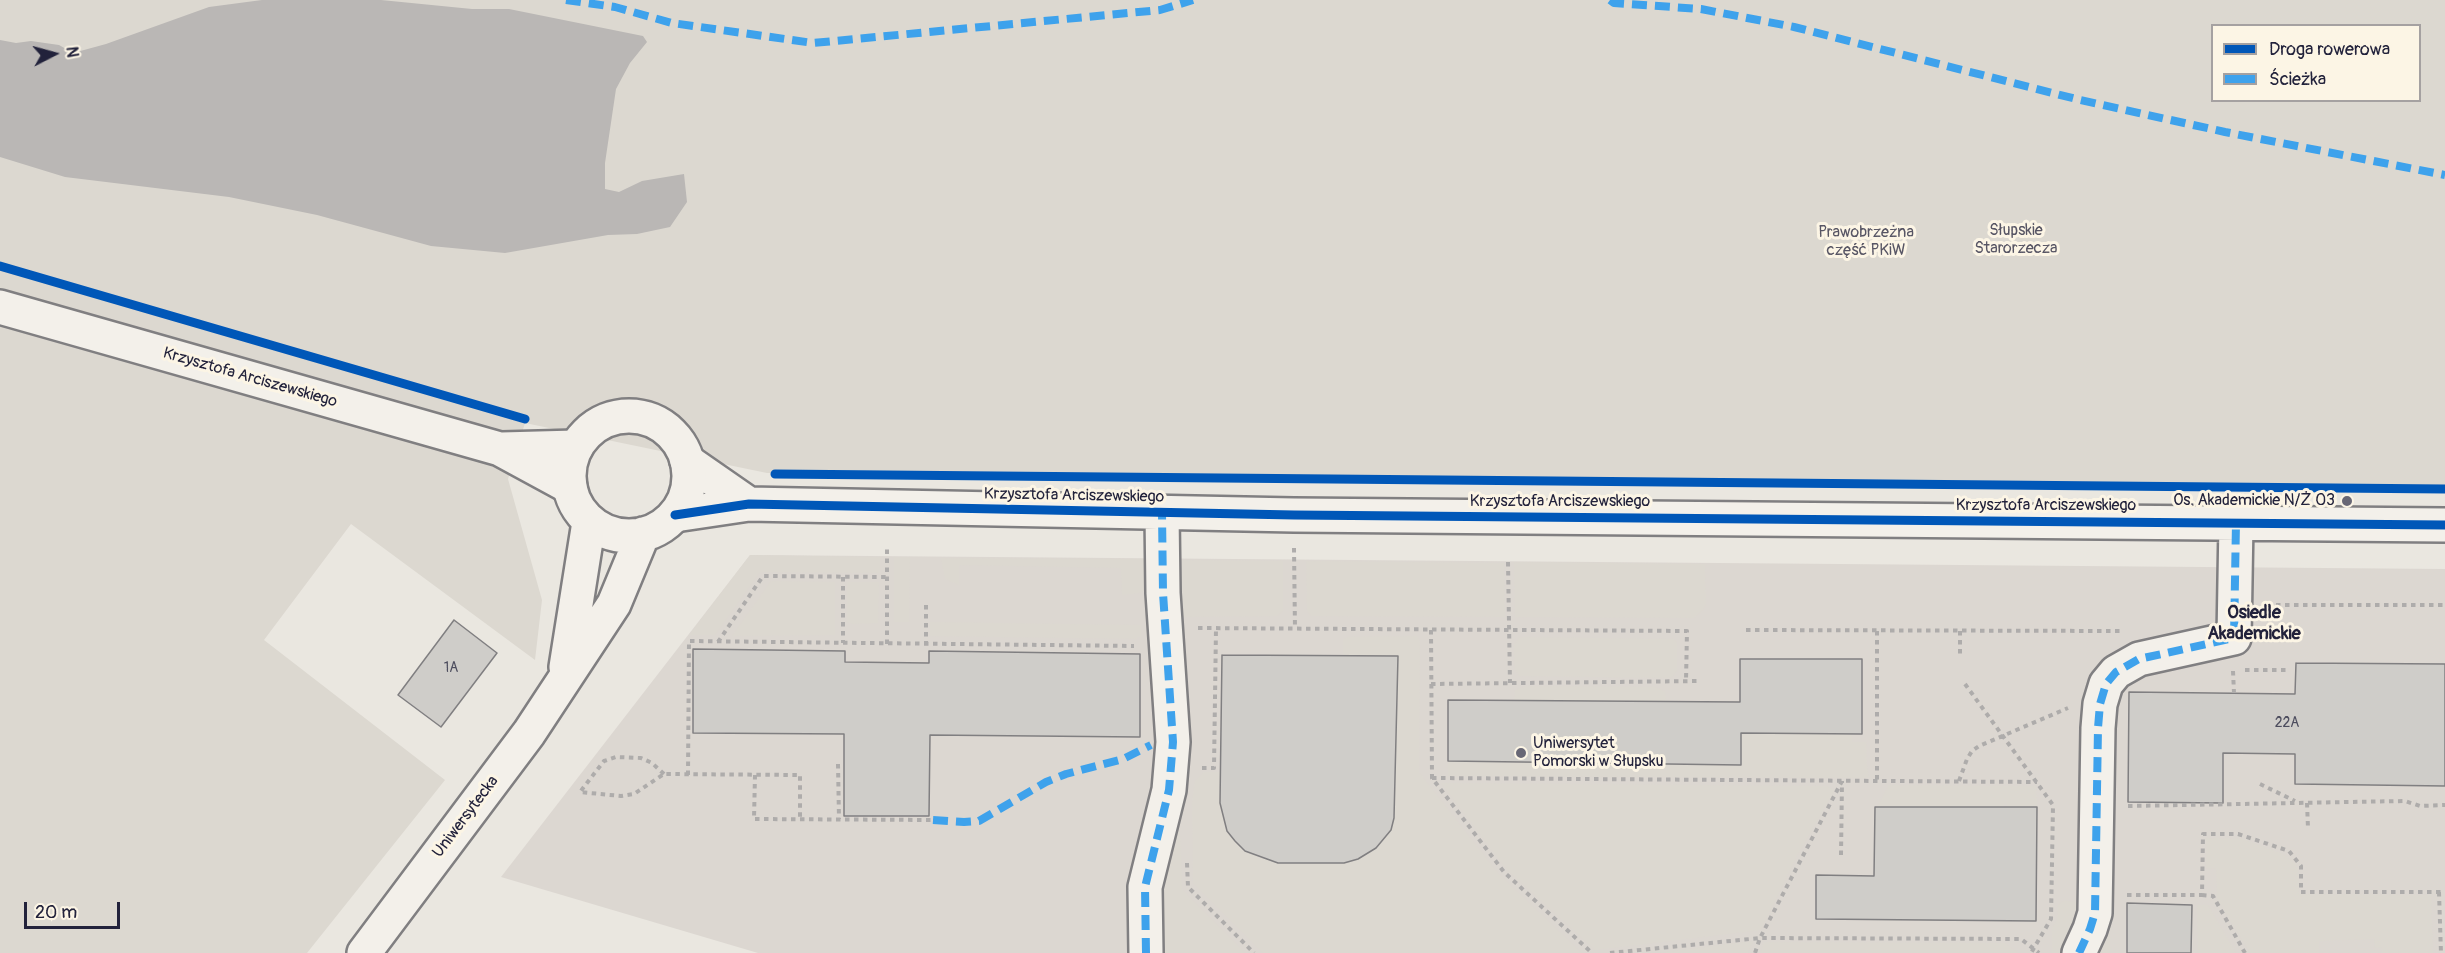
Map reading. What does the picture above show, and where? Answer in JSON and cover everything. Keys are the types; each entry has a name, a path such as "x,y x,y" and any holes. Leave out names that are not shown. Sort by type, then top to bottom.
{"street":[{"name":"Krzysztofa Arciszewskiego","path":"0,307 500,449 570,487"},
{"path":"626,416 646,419 665,428 679,443 687,461 688,480 685,498 675,515 661,527 643,534 624,536 605,531 589,522 577,506 570,487 570,467 576,447 588,431 606,420 626,416"},
{"name":"Krzysztofa Arciszewskiego","path":"500,449 576,447"},
{"path":"687,461 749,504"},
{"name":"Krzysztofa Arciszewskiego","path":"675,515 749,504 1162,513 2445,525"},
{"path":"1146,953 1146,887 1169,790 1173,742 1163,593 1162,513"},
{"name":"Uniwersytecka","path":"565,678 589,522"},
{"path":"2079,953 2095,913 2098,728 2100,704 2106,684 2116,672 2139,659 2234,638 2236,522"},
{"name":"Uniwersytecka","path":"364,953 529,733 614,604 643,534"}],"path":[{"path":"887,546 887,644"},
{"path":"1294,549 1295,629"},
{"path":"1508,562 1510,683"},
{"path":"717,642 764,576 887,577"},
{"path":"843,577 843,643"},
{"path":"926,605 926,644"},
{"path":"2259,605 2445,605"},
{"path":"1194,628 1687,631 1686,681"},
{"path":"1195,771 1202,768 1214,768 1216,628"},
{"path":"1431,629 1432,778 1504,872 1592,953"},
{"path":"1746,630 2121,631"},
{"path":"1877,631 1877,781"},
{"path":"1960,631 1960,657"},
{"path":"688,774 689,641 1138,646"},
{"path":"2223,670 2289,670"},
{"path":"2233,670 2234,693"},
{"path":"1431,684 1699,681"},
{"path":"1610,953 1760,938 2021,939 2035,952 2051,919 2053,805 1965,684"},
{"path":"1959,781 1972,751 2002,735 2078,704"},
{"path":"664,774 652,763 640,758 616,757 604,761 580,792 621,796 634,794 664,774 800,775 800,819"},
{"path":"838,764 839,819"},
{"path":"755,775 754,819 933,820"},
{"path":"1432,778 2037,782"},
{"path":"1841,855 1842,781"},
{"path":"1755,953 1760,938 1842,781"},
{"path":"2260,784 2297,803"},
{"path":"2118,806 2405,801 2420,806 2445,805"},
{"path":"2307,802 2308,828"},
{"path":"2202,895 2202,834 2238,834 2289,851 2301,866 2301,892 2445,892"},
{"path":"1186,855 1188,887 1254,953"},
{"path":"2439,892 2441,953"},
{"path":"2118,896 2213,896 2245,953"}],"shaded area":[{"path":"262,0 381,0 472,9 509,9 643,36 647,42 630,63 616,89 605,163 605,189 619,192 642,181 684,174 687,202 670,227 505,253 431,246 317,215 229,197 65,177 0,157 0,40 59,45 73,53 106,44 209,7"},
{"name":"Uniwersytet Pomorski w Słupsku","path":"750,555 2445,569 2445,953 758,953 501,877"}],"green space":[{"name":"Słupskie Starorzecza","path":"0,0 2445,0 2445,491 1288,475 767,473 525,423 508,479 542,600 535,660 351,524 264,640 445,780 307,953 0,953"},
{"path":"750,555 880,557 880,573 760,572 715,635 689,635"},
{"path":"894,557 910,557 909,622 894,622"},
{"path":"941,558 1156,559 1147,589 1139,593 1122,595 1121,568 959,565 959,585 945,579"},
{"path":"1171,560 1283,561 1283,611 1277,616 1182,617 1175,613"},
{"path":"1306,561 1504,563 1505,617 1311,616 1307,611"},
{"path":"1514,562 1705,564 1706,604 1694,618 1515,617"},
{"path":"771,581 835,582 835,635 732,636"},
{"path":"847,582 879,582 878,623 853,624 847,622"},
{"path":"930,622 1141,625 1141,637 1137,639 930,636"},
{"path":"1417,636 1420,642 1419,772 1498,873 1582,953 1263,953 1193,883 1192,802 1195,781 1204,772 1220,772 1220,803 1227,831 1245,851 1260,858 1278,863 1358,859 1383,841 1391,830 1394,818 1396,773 1338,773 1338,744 1396,744 1398,657 1343,656 1343,639"},
{"path":"1519,638 1674,639 1677,643 1677,670 1669,678 1519,676 1515,669 1514,645"},
{"path":"1525,686 1655,687 1665,691 1666,702 1514,700 1515,690"},
{"path":"1741,733 1852,734 1852,742 1866,742 1869,778 1448,776 1448,761 1741,765"},
{"path":"1441,783 1826,786 1835,790 1797,856 1761,930 1595,950 1506,869"},
{"path":"1889,785 2036,786 2037,807 2007,807 2007,804 2004,804 2004,807 1877,807"},
{"path":"1174,829 1180,831 1182,889 1245,953 1158,953 1155,910"},
{"path":"2206,838 2243,839 2283,854 2295,863 2298,869 2299,894 2431,895 2433,953 2382,953 2382,947 2375,948 2374,939 2319,941 2319,953 2250,953 2217,899 2216,869 2206,868"},
{"path":"2063,901 2082,902 2067,953 2052,953 2052,928 2057,919 2058,905"},
{"path":"2197,905 2208,905 2236,953 2198,953"},
{"path":"2105,928 2110,932 2110,953 2096,953"},
{"path":"1753,941 1748,953 1659,953"},
{"path":"1764,942 2005,943 2018,953 1760,953"}],"building":[{"path":"454,620 497,653 441,727 398,695"},
{"path":"693,649 845,651 845,662 929,663 929,651 1140,654 1140,737 930,735 929,816 844,816 844,734 693,733"},
{"path":"1222,655 1398,656 1394,818 1391,830 1376,848 1358,859 1344,863 1278,863 1245,851 1227,831 1220,803"},
{"path":"1740,659 1862,659 1862,734 1741,733 1741,765 1448,761 1448,700 1740,702"},
{"path":"2296,663 2445,664 2445,786 2295,784 2295,754 2223,753 2223,803 2128,802 2129,692 2295,694"},
{"path":"1875,807 2037,807 2036,921 1816,919 1816,875 1874,876"},
{"path":"2127,903 2192,905 2191,953 2127,953"}],"marked path":[{"path":"566,0 615,7 672,23 813,43 1160,10 1193,0"},
{"path":"1610,0 1614,3 1701,9 1794,27 2080,100 2225,132 2445,175"},
{"path":"1146,953 1145,887 1169,790 1173,742 1163,593 1162,513"},
{"path":"2079,953 2095,913 2098,728 2100,704 2106,684 2116,672 2139,659 2234,638 2236,522"},
{"path":"933,820 979,821 1046,782 1066,774 1123,759 1151,745"}],"cycle path":[{"path":"0,266 525,419"},
{"path":"775,474 2445,489"},
{"path":"675,515 749,504 1294,515 2445,525"}],"place":[{"name":"Os. Akademickie N/Ż 03","path":"2347,501"},
{"name":"Uniwersytet Pomorski w Słupsku","path":"1521,753"}],"district":[{"name":"Osiedle Akademickie","path":"2254,623"}],"park label":[{"name":"Prawobrzeżna część PKiW","path":"1866,242"}]}
